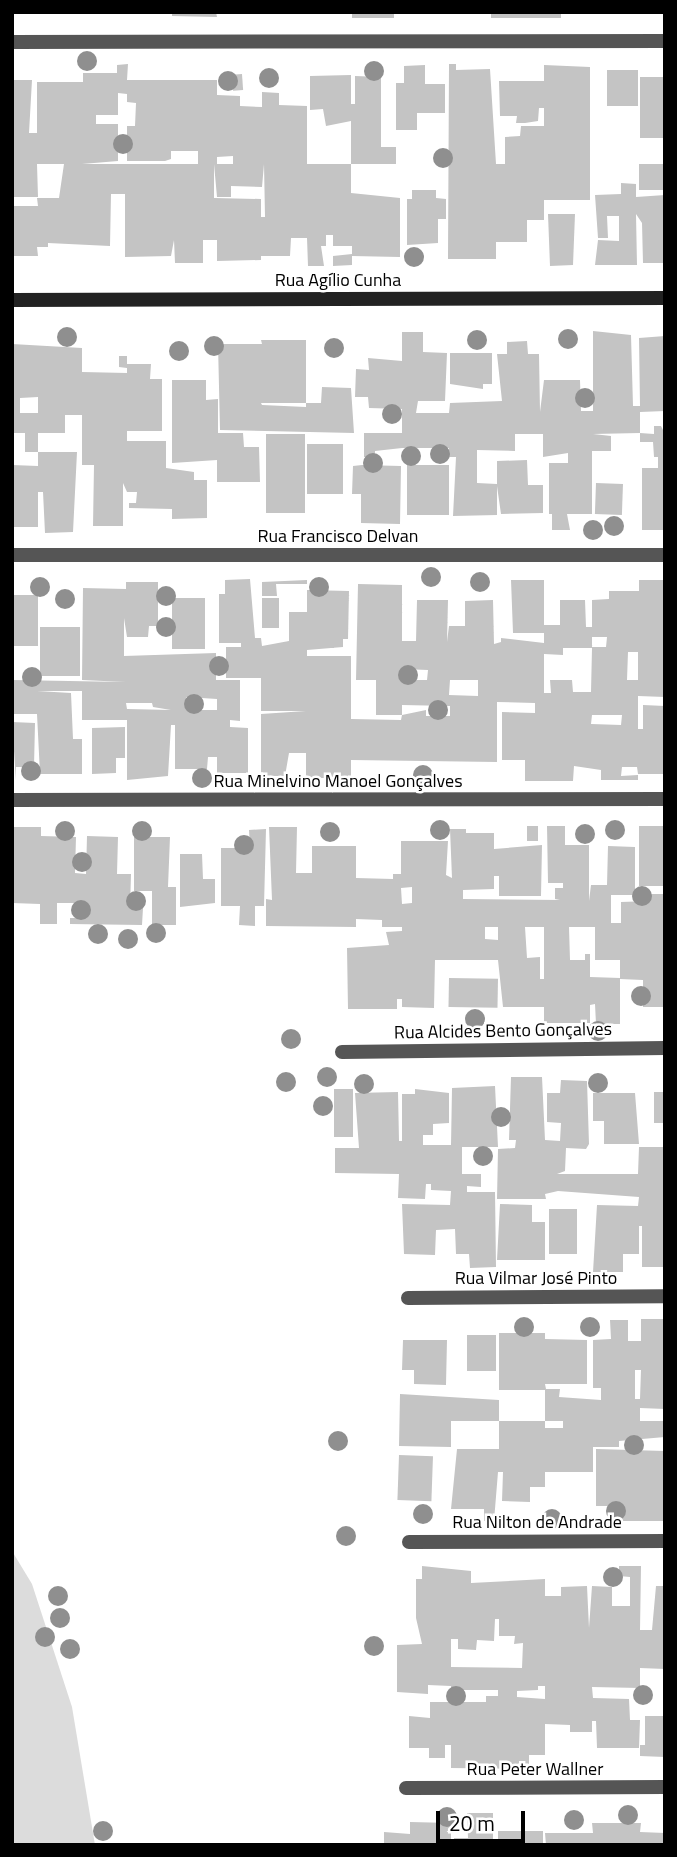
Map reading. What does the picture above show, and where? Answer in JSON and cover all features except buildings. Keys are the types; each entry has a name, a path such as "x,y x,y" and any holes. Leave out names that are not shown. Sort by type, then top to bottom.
{"main road":[{"name":"Rua Agílio Cunha","path":"12,300 665,298"}],"street":[{"path":"12,42 665,41"},
{"name":"Rua Francisco Delvan","path":"12,555 665,555"},
{"name":"Rua Minelvino Manoel Gonçalves","path":"12,800 665,799"},
{"name":"Rua Alcides Bento Gonçalves","path":"342,1052 665,1048"},
{"name":"Rua Vilmar José Pinto","path":"408,1298 665,1296"},
{"name":"Rua Nilton de Andrade","path":"409,1542 665,1541"},
{"name":"Rua Peter Wallner","path":"406,1788 665,1787"}],"shaded area":[{"path":"12,1551 32,1584 72,1707 95,1845 12,1845"}]}
